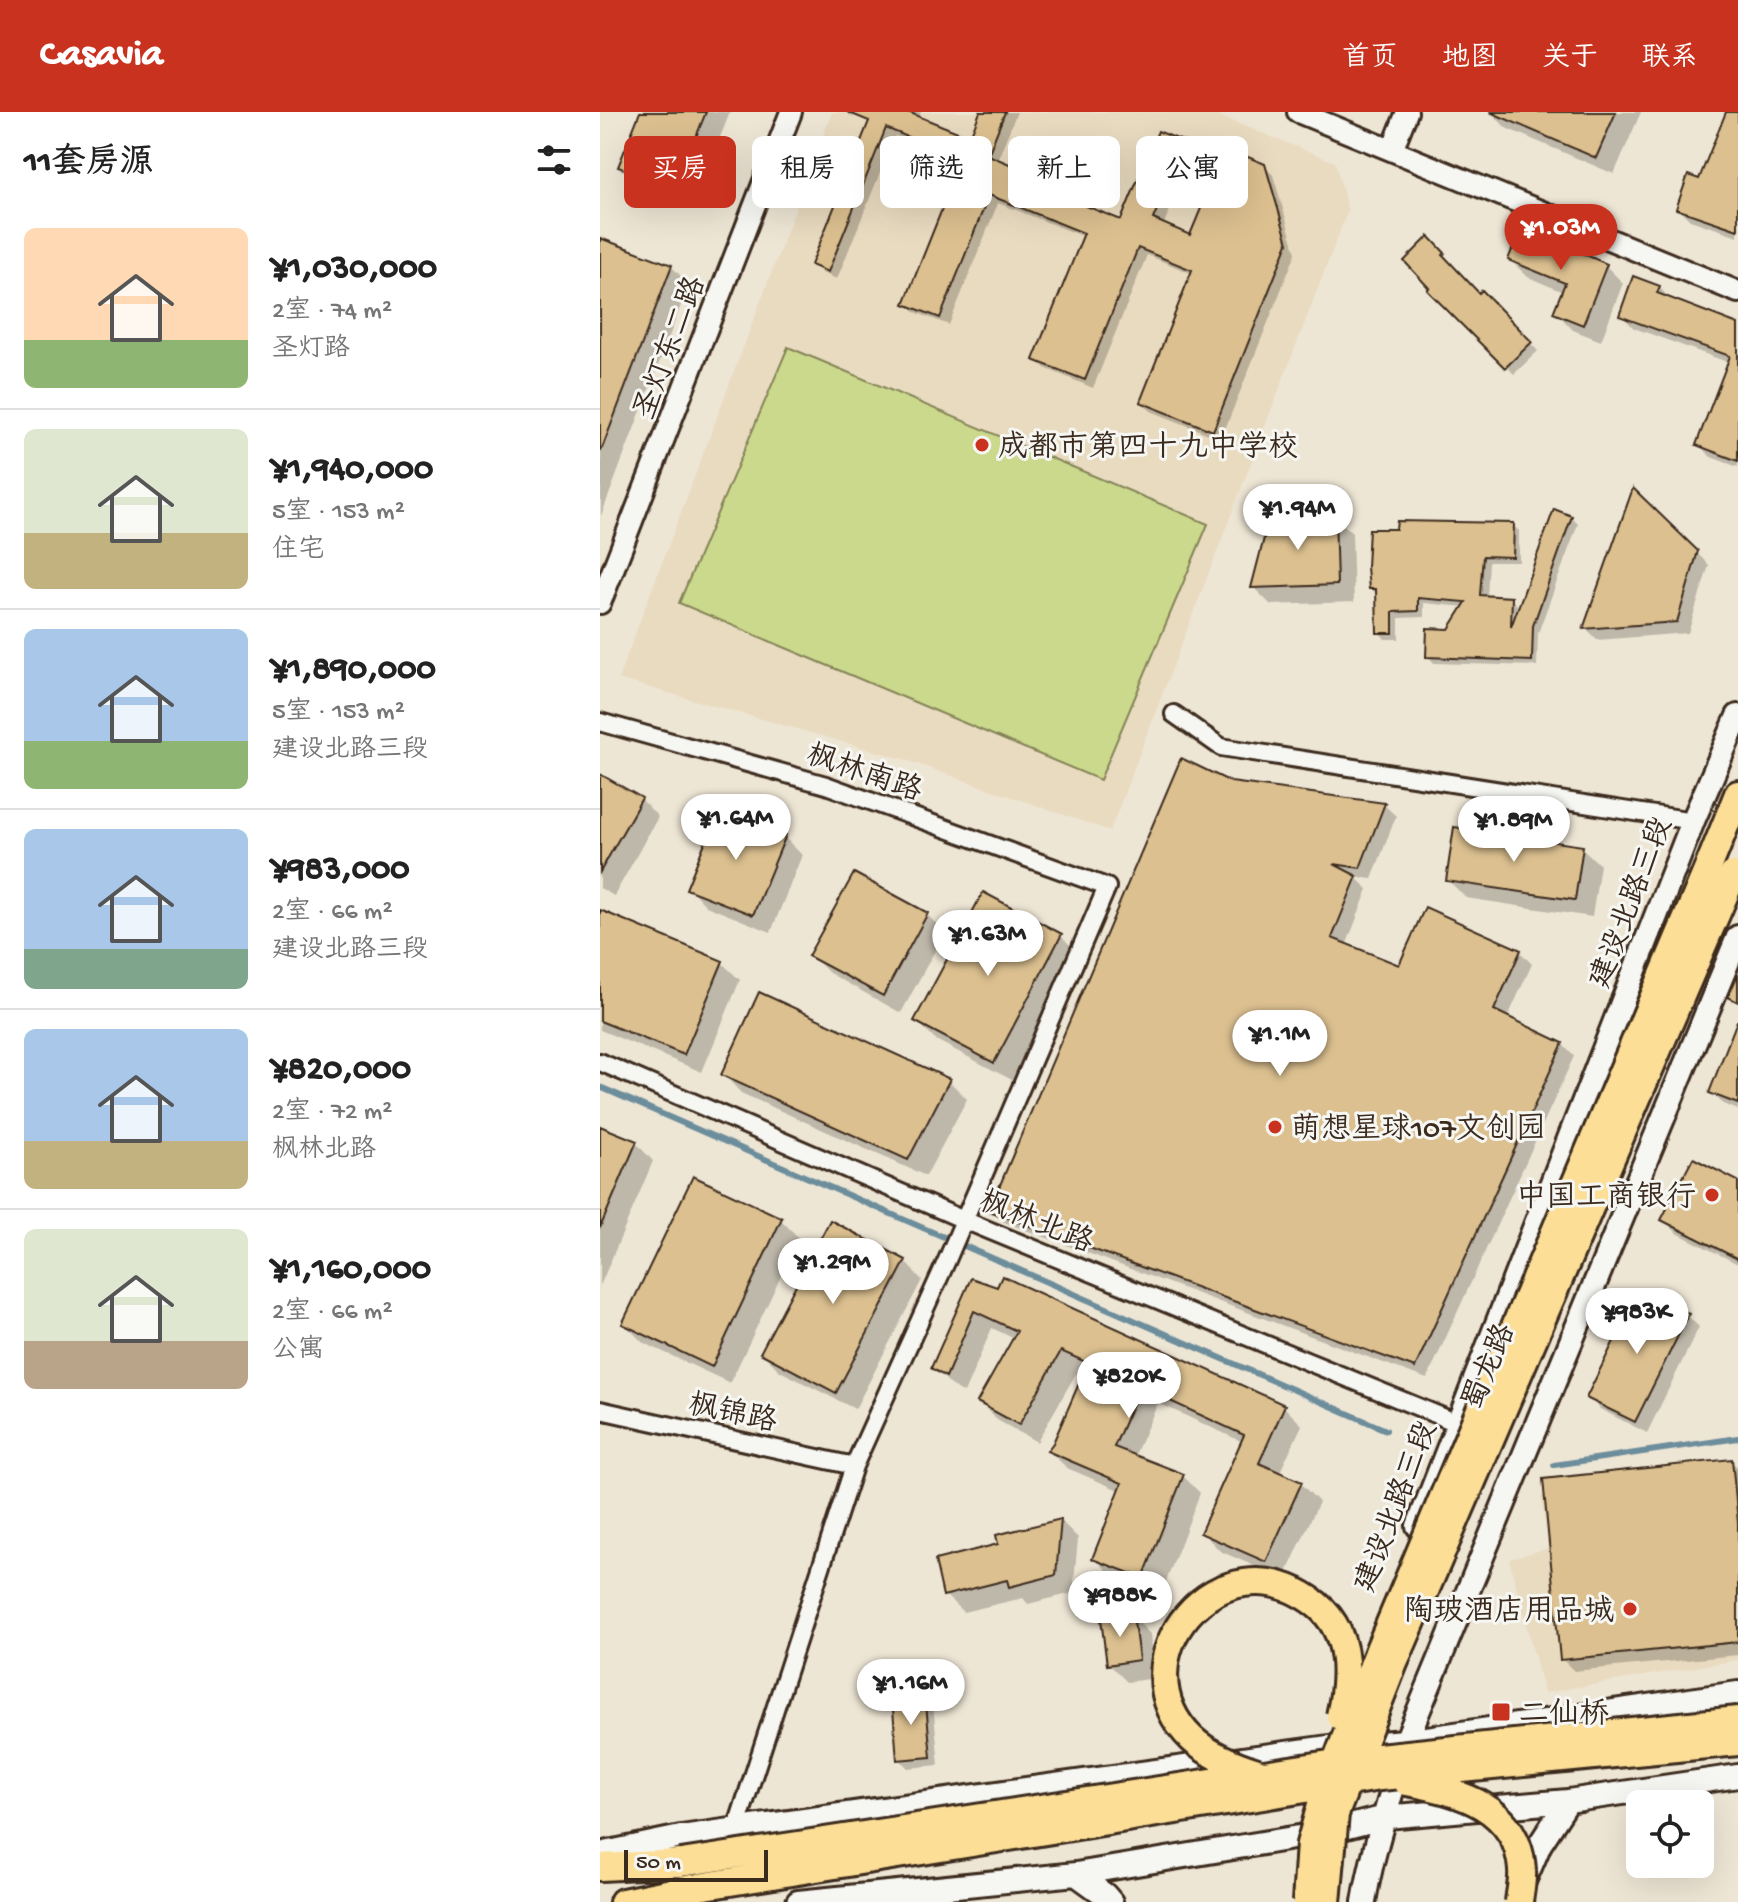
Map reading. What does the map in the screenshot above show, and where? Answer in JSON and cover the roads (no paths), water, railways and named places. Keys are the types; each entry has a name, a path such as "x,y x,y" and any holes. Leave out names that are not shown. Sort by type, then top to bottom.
{"main road":[{"name":"建设北路三段","path":"1320,1902 1323,1833 1336,1746 1457,1423 1693,821 1738,716"},
{"path":"1726,869 1738,794"},
{"name":"蜀龙路","path":"1327,1902 1335,1814 1350,1772 1726,869"},
{"name":"蜀龙路","path":"1306,1902 1310,1844 1324,1794 1380,1647 1726,869"},
{"path":"1364,1902 1372,1854 1386,1817 1406,1741 1738,937"},
{"path":"1259,1773 1218,1756 1192,1739 1174,1713 1165,1685 1166,1657 1176,1629 1193,1607 1217,1590 1244,1582 1273,1583 1300,1592 1323,1609 1339,1633 1347,1664 1345,1695 1324,1794"},
{"path":"600,1854 736,1829 1336,1746 1406,1741 1738,1693"},
{"path":"623,1902 684,1876 1259,1773 1369,1758 1738,1720"},
{"path":"600,1867 684,1876 1380,1777 1738,1742"},
{"path":"1340,1902 1335,1882 1350,1772"},
{"path":"798,1902 1076,1874 1323,1833 1386,1817 1568,1801 1738,1776"},
{"path":"1380,1777 1466,1796 1502,1818 1523,1870 1517,1902"},
{"path":"1517,1902 1540,1844 1568,1801"},
{"path":"1076,1874 1111,1902"}],"street":[{"name":"圣灯东二路","path":"600,603 791,112"},
{"path":"1298,112 1738,292"},
{"path":"1392,150 1407,112"},
{"path":"1174,714 1221,747 1693,821"},
{"name":"枫林南路","path":"600,722 826,785 1107,887 961,1226"},
{"name":"枫林北路","path":"600,1062 961,1226 1457,1423"},
{"path":"736,1829 854,1466 961,1226"},
{"name":"枫锦路","path":"600,1410 854,1466"}],"waterway":[{"path":"600,1087 1386,1430"},
{"path":"1554,1465 1738,1438"}],"place":[{"name":"成都市第四十九中学校","path":"982,445"},
{"name":"萌想星球107文创园","path":"1275,1127"},
{"name":"中国工商银行","path":"1712,1195"},
{"name":"陶玻酒店用品城","path":"1630,1609"},
{"name":"二仙桥","path":"1501,1712"}]}
